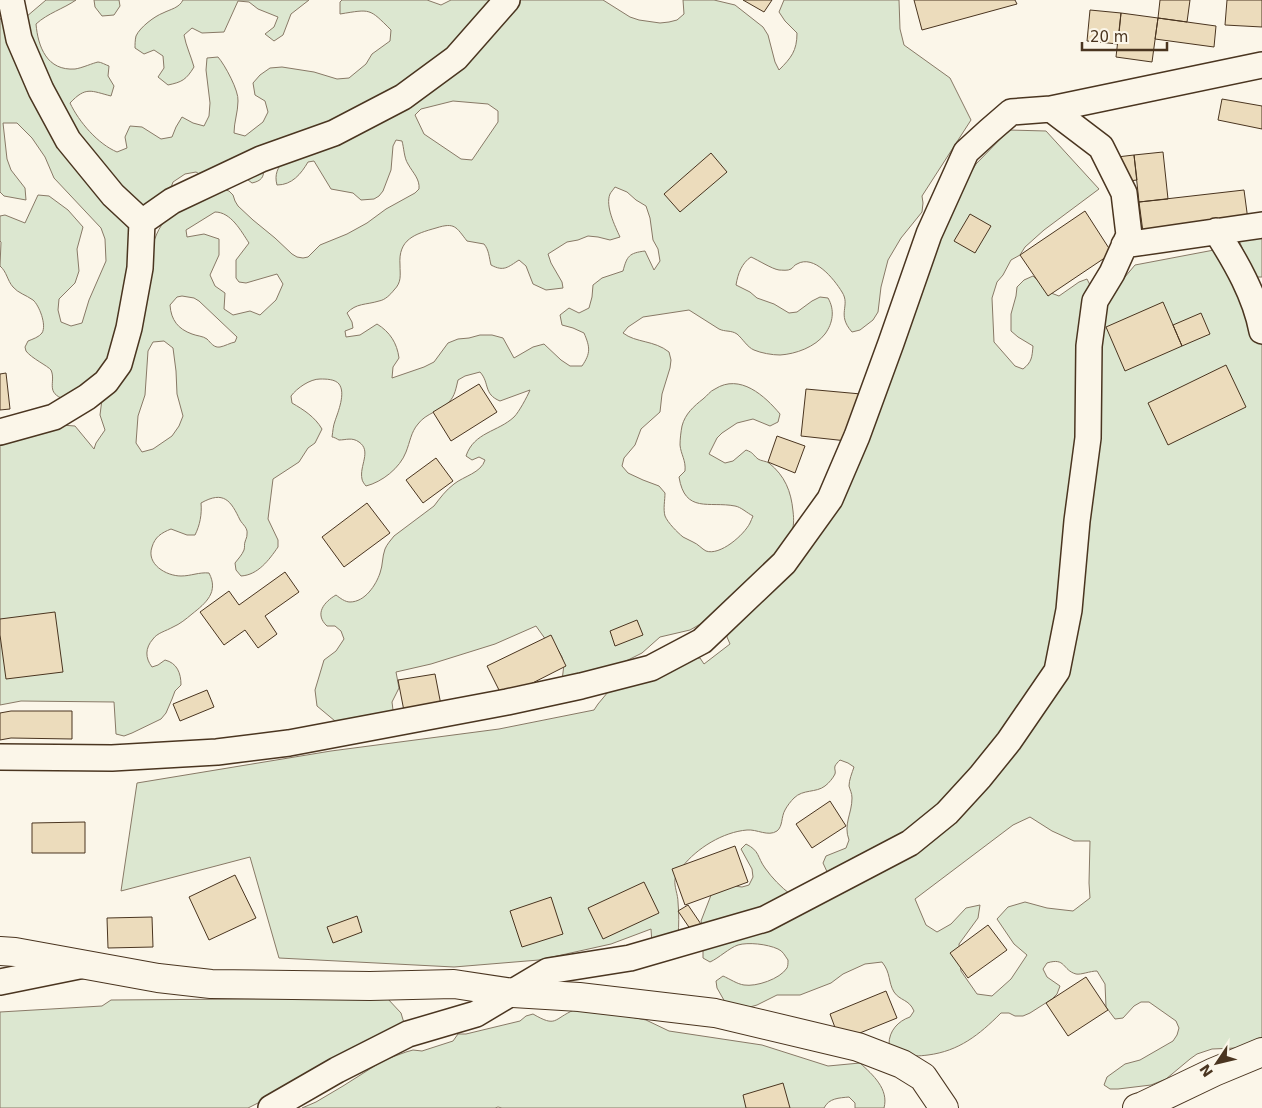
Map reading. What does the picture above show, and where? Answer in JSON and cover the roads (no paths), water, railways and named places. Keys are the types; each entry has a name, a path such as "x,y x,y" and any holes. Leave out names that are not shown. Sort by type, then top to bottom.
{"street":[{"path":"0,432 54,417 87,397 106,382 119,364 129,328 140,268 142,222 113,195 68,140 41,90 19,39 11,0"},
{"path":"142,222 172,201 261,159 334,133 403,97 456,58 507,0"},
{"path":"0,757 112,758 217,752 288,743 507,702 581,686 652,668 702,641 784,563 830,499 857,436 929,234 966,152 1011,112 1051,109 1262,66"},
{"path":"270,1108 336,1070 408,1034 476,1014 548,971 630,958 765,919 910,843 948,814 1009,741 1057,671 1069,610 1077,521 1088,438 1088,346 1095,301 1112,273 1129,235 1124,193 1101,147 1051,109"},
{"path":"1124,245 1262,224"},
{"path":"1216,231 1244,280 1259,314 1262,332"},
{"path":"0,951 15,952 158,978 211,984 370,986 454,984 513,993 579,997 715,1014 858,1048 902,1064 923,1077 944,1108"},
{"path":"0,982 84,965"},
{"path":"1137,1108 1262,1052"}]}
